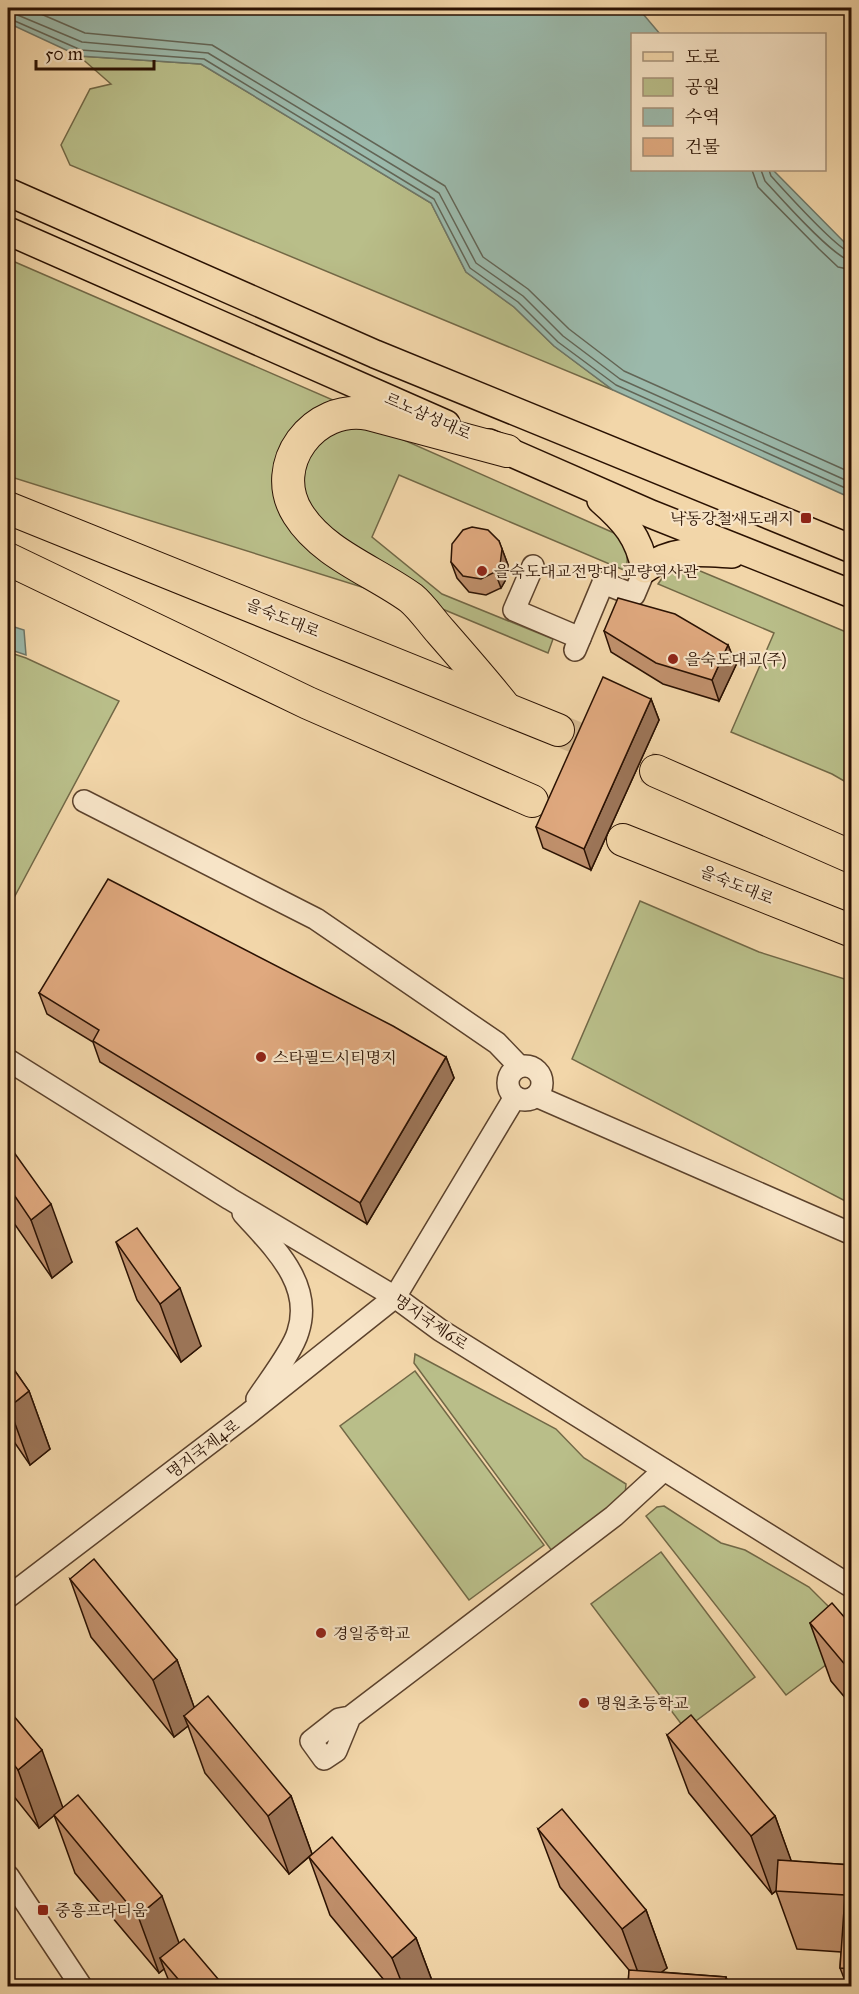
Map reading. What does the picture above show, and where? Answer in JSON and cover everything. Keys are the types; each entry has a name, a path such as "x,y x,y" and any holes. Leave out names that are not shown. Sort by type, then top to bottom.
{"highway":[{"path":"507,451 369,414 347,412 325,419 301,439 291,459 290,480 296,512 309,530 412,599 508,710"},
{"name":"을숙도대로","path":"8,508 558,730"},
{"path":"8,559 308,703 532,801"},
{"path":"656,771 852,857"},
{"name":"을숙도대로","path":"622,840 852,931"}],"main road":[{"path":"8,192 375,354 852,549"},
{"name":"르노삼성대로","path":"8,231 585,485 852,594"},
{"path":"585,485 630,527 642,550 645,569 663,557 686,552 756,556"}],"street":[{"path":"533,566 514,610 578,644 603,583 634,595 645,569"},
{"path":"84,801 316,919 497,1043 519,1066"},
{"name":"명지국제6로","path":"8,1060 230,1199 395,1297 440,1330 852,1587"},
{"path":"395,1297 525,1097 542,1083 539,1072 530,1066 519,1066 507,1079 509,1091 525,1097 852,1234"},
{"path":"230,1199 289,1266 301,1296 298,1332 248,1414"},
{"name":"명지국제4로","path":"8,1597 248,1414 395,1297"},
{"path":"350,1717 614,1516 664,1470"},
{"path":"8,1876 81,1986"}],"green space":[{"path":"79,56 201,64 431,203 466,272 514,307 554,346 613,390 70,165 61,145 90,89 111,84"},
{"path":"8,259 349,407 284,477 384,594 8,476"},
{"path":"336,422 388,433 614,533 622,541 626,550 626,571 399,475 372,537 442,594 553,639 548,653 440,608 313,524 297,464"},
{"path":"681,567 693,568 851,634 851,785 832,774 731,732 774,633 658,584 667,571"},
{"path":"8,652 119,701 8,909"},
{"path":"640,901 759,952 851,981 851,1204 572,1059"},
{"path":"415,1354 556,1429 584,1458 626,1484 625,1495 552,1551 414,1363"},
{"path":"415,1371 544,1545 469,1600 340,1426"},
{"path":"664,1506 721,1543 745,1550 809,1587 834,1612 851,1620 851,1646 786,1695 646,1516 657,1507"},
{"path":"661,1552 755,1677 685,1729 591,1604"}],"water":[{"path":"8,8 638,8 659,33 631,33 631,171 774,171 851,249 851,498 613,390 554,346 514,307 466,272 431,203 201,64 79,56 8,23"},
{"path":"8,625 24,630 26,655 8,649"}],"building":[{"path":"472,527 488,530 499,541 502,549 500,565 495,572 481,579 463,576 451,562 452,544 463,530"},
{"path":"618,598 675,614 728,645 712,680 656,663 604,631"},
{"path":"603,677 651,699 584,849 536,827"},
{"name":"스타필드시티명지","path":"108,879 393,1026 446,1057 360,1203 93,1041 99,1030 39,993"},
{"path":"8,1144 51,1204 31,1220 8,1186"},
{"path":"137,1228 180,1288 160,1304 116,1242"},
{"path":"8,1361 29,1391 9,1407 8,1405"},
{"path":"94,1559 177,1660 153,1680 70,1579"},
{"path":"832,1603 852,1626 852,1673 810,1623"},
{"path":"208,1696 291,1796 268,1816 184,1716"},
{"path":"8,1709 42,1750 18,1770 8,1757"},
{"path":"691,1715 775,1816 751,1836 667,1735"},
{"path":"78,1795 162,1896 138,1916 54,1815"},
{"path":"562,1809 646,1910 622,1929 538,1829"},
{"path":"332,1837 416,1938 392,1958 309,1857"},
{"path":"778,1860 852,1865 852,1969 840,1968 845,1895 776,1891"},
{"path":"184,1939 224,1986 184,1986 160,1958"},
{"path":"629,1970 726,1977 725,1986 628,1986"}],"tunnel":[{"path":"558,730 656,771"}],"place":[{"name":"낙동강철새도래지","path":"806,518"},
{"name":"을숙도대교전망대 교량역사관","path":"482,571"},
{"name":"을숙도대교(주)","path":"673,659"},
{"name":"스타필드시티명지","path":"261,1057"},
{"name":"경일중학교","path":"321,1633"},
{"name":"명원초등학교","path":"584,1703"},
{"name":"중흥프라디움","path":"43,1910"}]}
